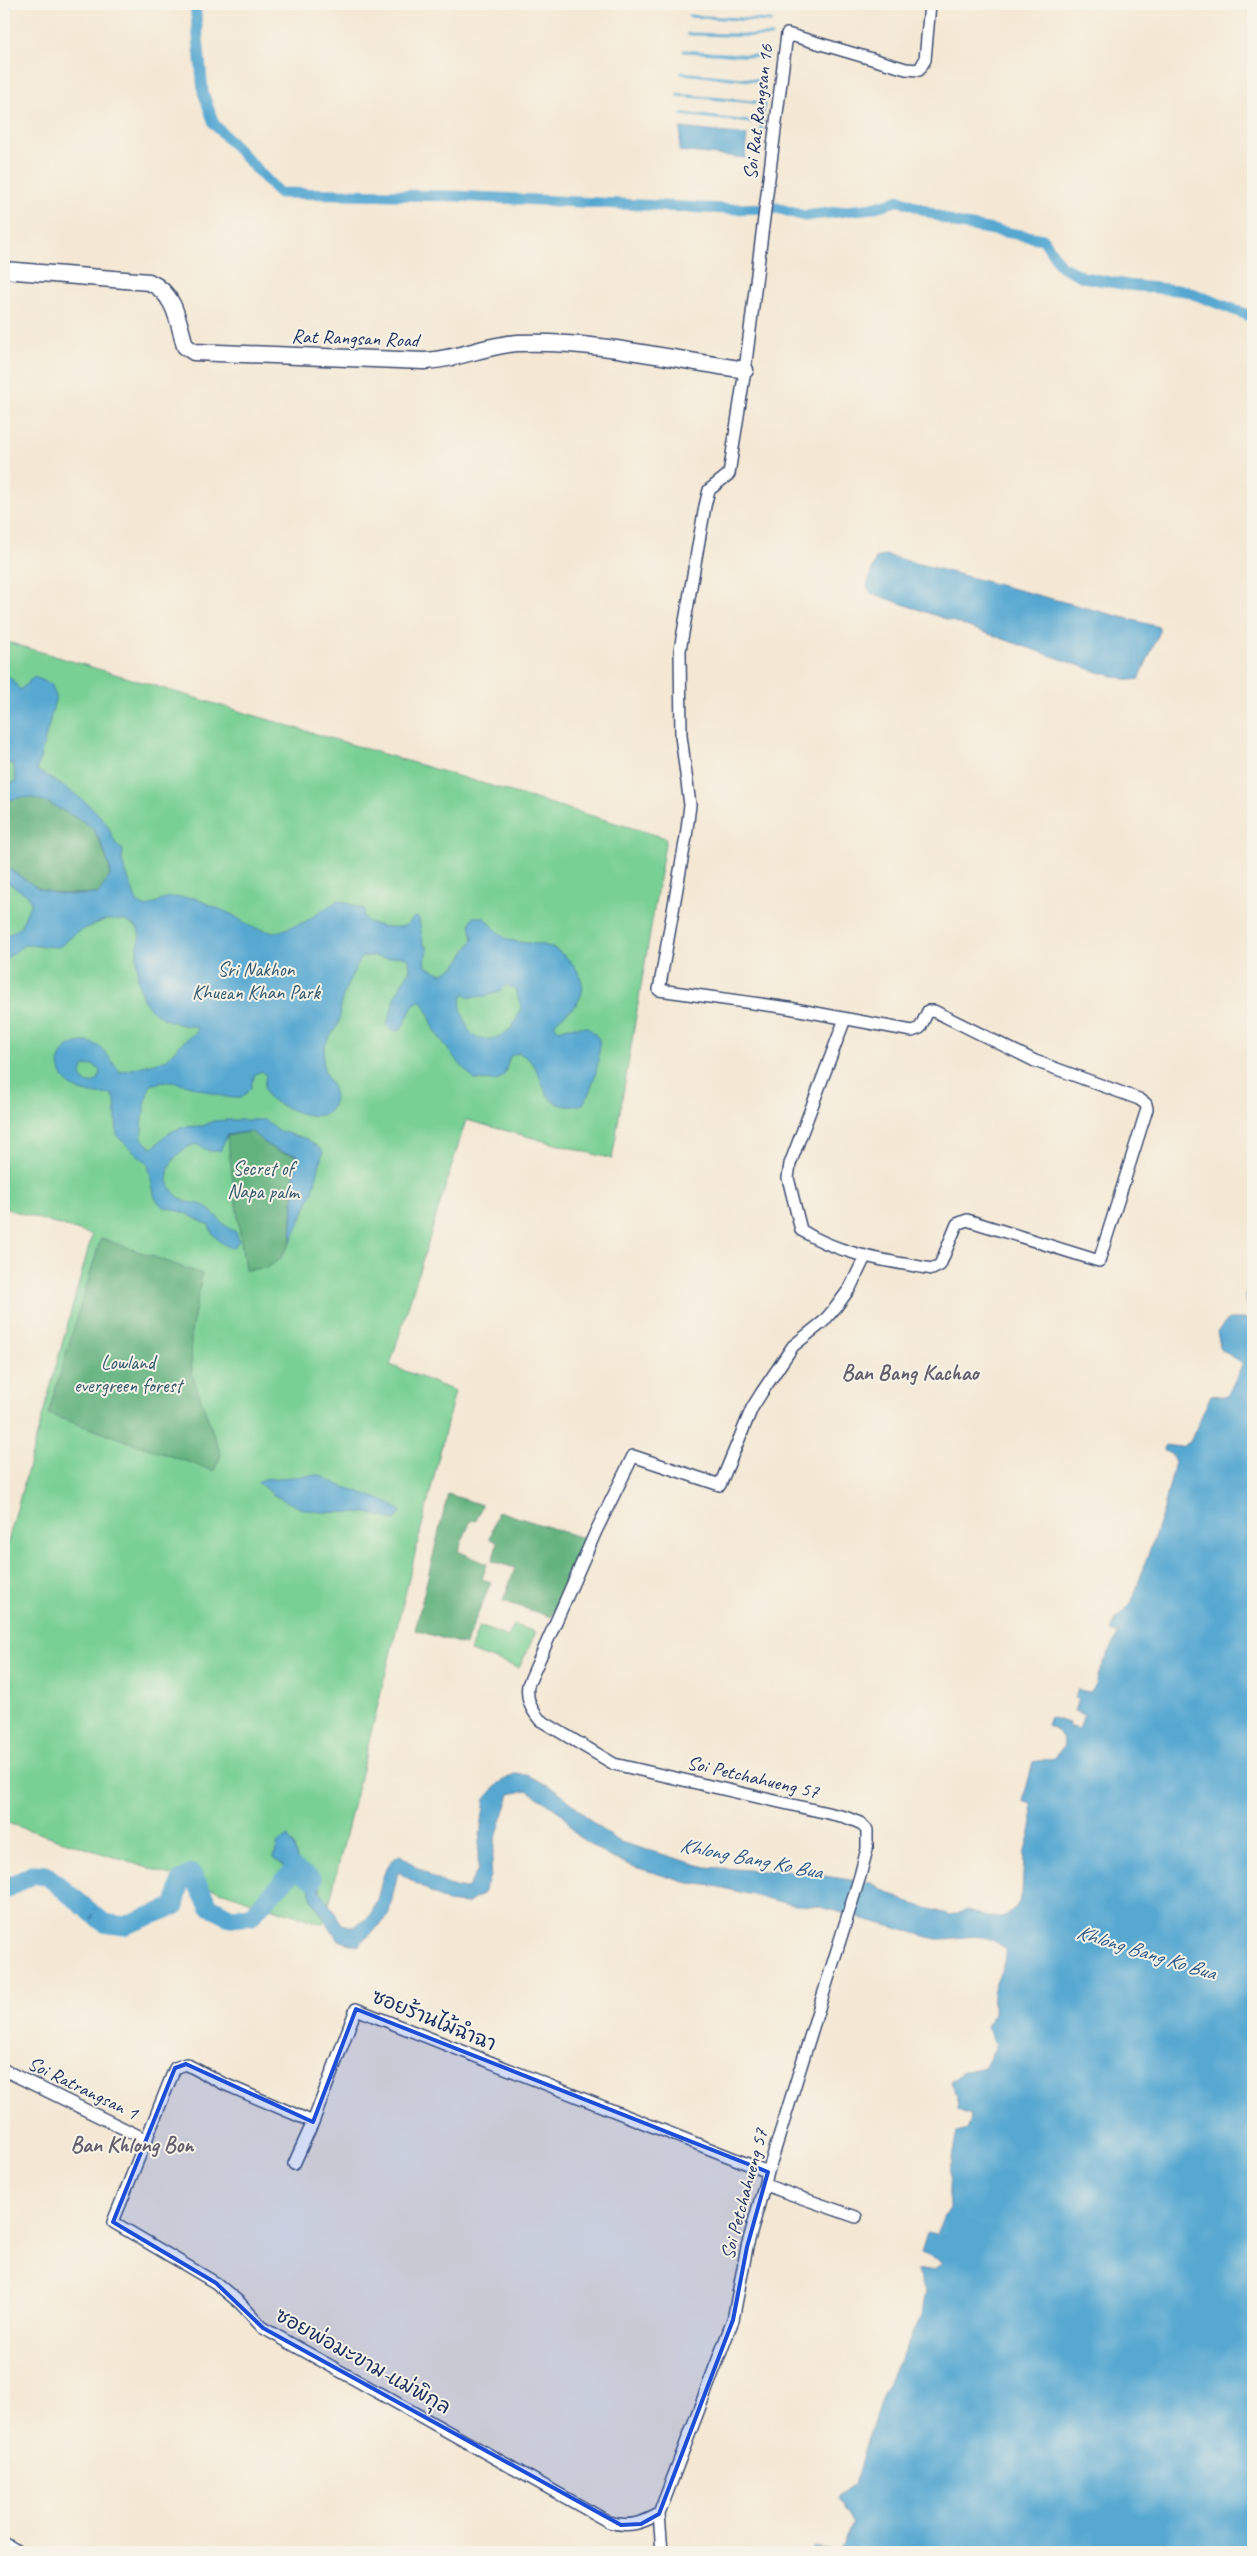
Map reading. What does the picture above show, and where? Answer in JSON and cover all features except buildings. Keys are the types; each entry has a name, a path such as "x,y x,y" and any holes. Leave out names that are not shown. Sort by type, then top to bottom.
{"street":[{"name":"Soi Rat Rangsan 16","path":"845,1019 789,1008 659,990 690,805 681,736 680,650 705,506 710,490 729,474 745,370 787,34 906,69 919,70 925,60 930,4"},
{"name":"Rat Rangsan Road","path":"4,270 149,282 162,288 174,307 185,346 194,352 439,361 503,345 577,344 745,370"},
{"path":"934,1010 1035,1061 1139,1099 1146,1104 1147,1109 1099,1261 967,1220 958,1224 940,1265 932,1269 865,1257 811,1236 801,1230 788,1178 794,1150 845,1019 912,1031 920,1028 928,1011 934,1010"},
{"name":"Soi Petchahueng 57","path":"662,2552 659,2514 733,2320 747,2248 768,2172 860,1876 868,1838 867,1830 860,1823 845,1817 614,1764 540,1720 532,1709 527,1695 528,1685 596,1531 633,1456 720,1485 752,1408 762,1392 793,1346 823,1322 836,1307 850,1288 865,1257"},
{"name":"ซอยร้านไม้ฉำฉา","path":"313,2122 356,2009 768,2172"},
{"path":"147,2140 175,2068 180,2064 186,2064 222,2083 313,2122 294,2164"},
{"name":"Soi Ratrangsan 1","path":"4,2070 147,2140"},
{"name":"ซอยพ่อมะขาม-แม่พิกุล","path":"147,2140 113,2222 216,2282 240,2303 263,2328 609,2522 620,2525 641,2524 659,2514"},
{"path":"765,2185 856,2218"},
{"path":"4,2543 19,2552"}],"highlighted area":[{"path":"356,2009 768,2172 747,2247 733,2320 659,2514 641,2524 621,2525 263,2328 216,2283 113,2222 175,2068 186,2064 313,2122"}],"green space":[{"name":"Sri Nakhon Khuean Khan Park","path":"4,641 666,838 612,1159 466,1120 390,1365 455,1391 329,1904 320,1891 321,1879 299,1868 294,1847 278,1842 274,1858 309,1886 312,1899 325,1919 323,1924 4,1822 4,1556 92,1235 4,1208"},
{"path":"32,796 54,805 91,826 103,850 110,871 108,880 98,894 62,894 40,889 4,866 4,803 13,798"},
{"name":"Secret of Napa palm","path":"251,1131 276,1150 282,1153 295,1154 291,1242 280,1259 267,1268 245,1270 227,1136"},
{"name":"Lowland evergreen forest","path":"101,1238 202,1274 191,1332 192,1374 221,1455 214,1471 48,1414"},
{"path":"448,1494 482,1505 476,1521 471,1520 458,1551 487,1564 482,1579 491,1582 465,1645 415,1630"},
{"path":"498,1511 586,1539 551,1617 503,1601 515,1568 492,1561 498,1542 490,1539"},
{"path":"514,1625 536,1632 519,1668 470,1651 479,1626 508,1637"}],"water":[{"path":"681,128 747,135 745,158 679,151"},
{"path":"885,555 1159,627 1159,633 1139,679 1130,680 1098,672 871,593 867,586 876,558"},
{"path":"4,677 10,677 20,690 34,677 51,684 56,696 37,770 81,799 104,821 114,841 123,850 122,862 137,902 146,907 169,897 194,898 233,915 251,927 275,933 305,922 339,900 364,909 364,916 367,920 377,925 402,927 415,916 419,919 423,943 427,947 427,955 424,960 426,966 441,974 456,966 473,940 470,923 474,917 484,917 499,933 509,940 547,946 554,949 574,966 582,982 582,990 577,1002 554,1025 559,1030 569,1027 588,1027 599,1039 596,1073 583,1104 568,1106 557,1104 545,1091 534,1066 528,1058 518,1053 510,1056 504,1075 497,1081 475,1080 460,1065 442,1041 421,1000 414,1004 401,1030 392,1031 387,1025 396,995 410,969 409,959 400,956 385,958 361,957 341,1002 337,1026 324,1049 324,1068 335,1099 326,1114 303,1114 268,1098 264,1087 266,1075 262,1071 255,1074 250,1089 241,1098 230,1098 175,1082 151,1085 145,1103 142,1134 142,1139 150,1147 154,1147 169,1133 182,1127 203,1126 214,1121 265,1120 279,1131 307,1139 323,1151 313,1191 291,1242 296,1154 276,1150 251,1131 227,1135 220,1151 209,1151 196,1144 179,1153 169,1167 169,1184 173,1192 181,1199 206,1207 227,1227 236,1232 239,1241 233,1248 224,1244 215,1236 209,1225 185,1213 162,1206 155,1198 148,1164 117,1136 115,1099 112,1094 93,1094 76,1089 69,1084 60,1070 59,1060 62,1054 66,1049 78,1043 90,1043 102,1049 120,1072 166,1060 184,1041 196,1033 197,1027 180,1025 165,1019 148,1006 143,998 138,979 137,954 140,936 138,928 124,920 104,920 76,933 59,947 24,945 4,960 4,937 20,928 31,903 29,896 4,880 4,866 38,888 53,893 72,895 98,894 111,874 100,841 87,823 53,805 37,799 21,798 4,803 4,787 16,781 13,763 4,765","holes":["506,985 515,989 521,1007 511,1028 502,1035 491,1039 475,1036 468,1029 461,1009 461,999 464,993 469,997 487,996 499,992","93,1065 100,1070 99,1079 93,1083 86,1083 81,1075 82,1070 84,1066"]},
{"path":"1253,1282 1253,2552 814,2552 813,2547 839,2551 853,2523 837,2497 855,2484 883,2394 922,2314 926,2290 916,2271 934,2270 942,2262 921,2253 927,2233 936,2235 949,2209 950,2171 957,2133 966,2130 971,2115 957,2110 958,2096 950,2082 963,2072 985,2067 996,2046 987,2027 993,2012 993,1995 1003,1967 1005,1949 989,1939 980,1937 936,1939 817,1906 794,1905 715,1886 688,1883 635,1867 608,1856 576,1835 564,1815 527,1790 510,1794 495,1840 490,1876 483,1893 467,1904 447,1902 398,1872 388,1917 358,1946 338,1940 312,1899 309,1886 274,1858 278,1842 288,1837 294,1847 299,1868 321,1879 320,1891 342,1924 353,1927 365,1920 372,1912 383,1876 392,1861 400,1855 440,1881 458,1888 467,1889 478,1870 478,1850 485,1799 499,1783 514,1774 527,1775 557,1790 599,1828 620,1842 706,1867 764,1871 784,1870 871,1883 906,1902 951,1915 967,1910 988,1917 1003,1918 1017,1906 1022,1895 1024,1855 1032,1824 1031,1804 1023,1801 1033,1762 1055,1758 1064,1745 1058,1732 1047,1725 1050,1717 1069,1723 1068,1726 1079,1729 1084,1715 1074,1711 1078,1700 1075,1698 1078,1690 1090,1692 1096,1685 1102,1666 1118,1634 1111,1631 1116,1619 1131,1604 1163,1512 1175,1462 1172,1455 1164,1450 1165,1445 1181,1447 1190,1442 1211,1395 1227,1397 1243,1363 1221,1350 1217,1332 1229,1319 1251,1319 1245,1295"},
{"path":"320,1475 330,1481 382,1500 401,1511 395,1520 367,1513 321,1512 300,1508 274,1495 257,1482 265,1479"}],"waterway":[{"path":"195,4 203,92 214,124 279,193 454,196 726,209 777,208 804,216 872,208 900,200 955,223 1043,239 1061,266 1083,277 1127,285 1186,291 1253,317"},
{"path":"689,16 771,21"},
{"path":"688,34 771,36"},
{"path":"684,51 767,57"},
{"path":"682,73 762,81"},
{"path":"678,95 764,103 759,153"},
{"path":"682,114 750,122"},
{"name":"Khlong Bang Ko Bua","path":"4,1890 34,1874 46,1875 104,1923 124,1926 175,1906 181,1880 192,1874 209,1906 231,1918 251,1916 295,1869 313,1880"}],"ferry route":[{"path":"91,1919 97,1907"}],"district":[{"name":"Ban Bang Kachao","path":"910,1373"},
{"name":"Ban Khlong Bon","path":"132,2145"}]}
